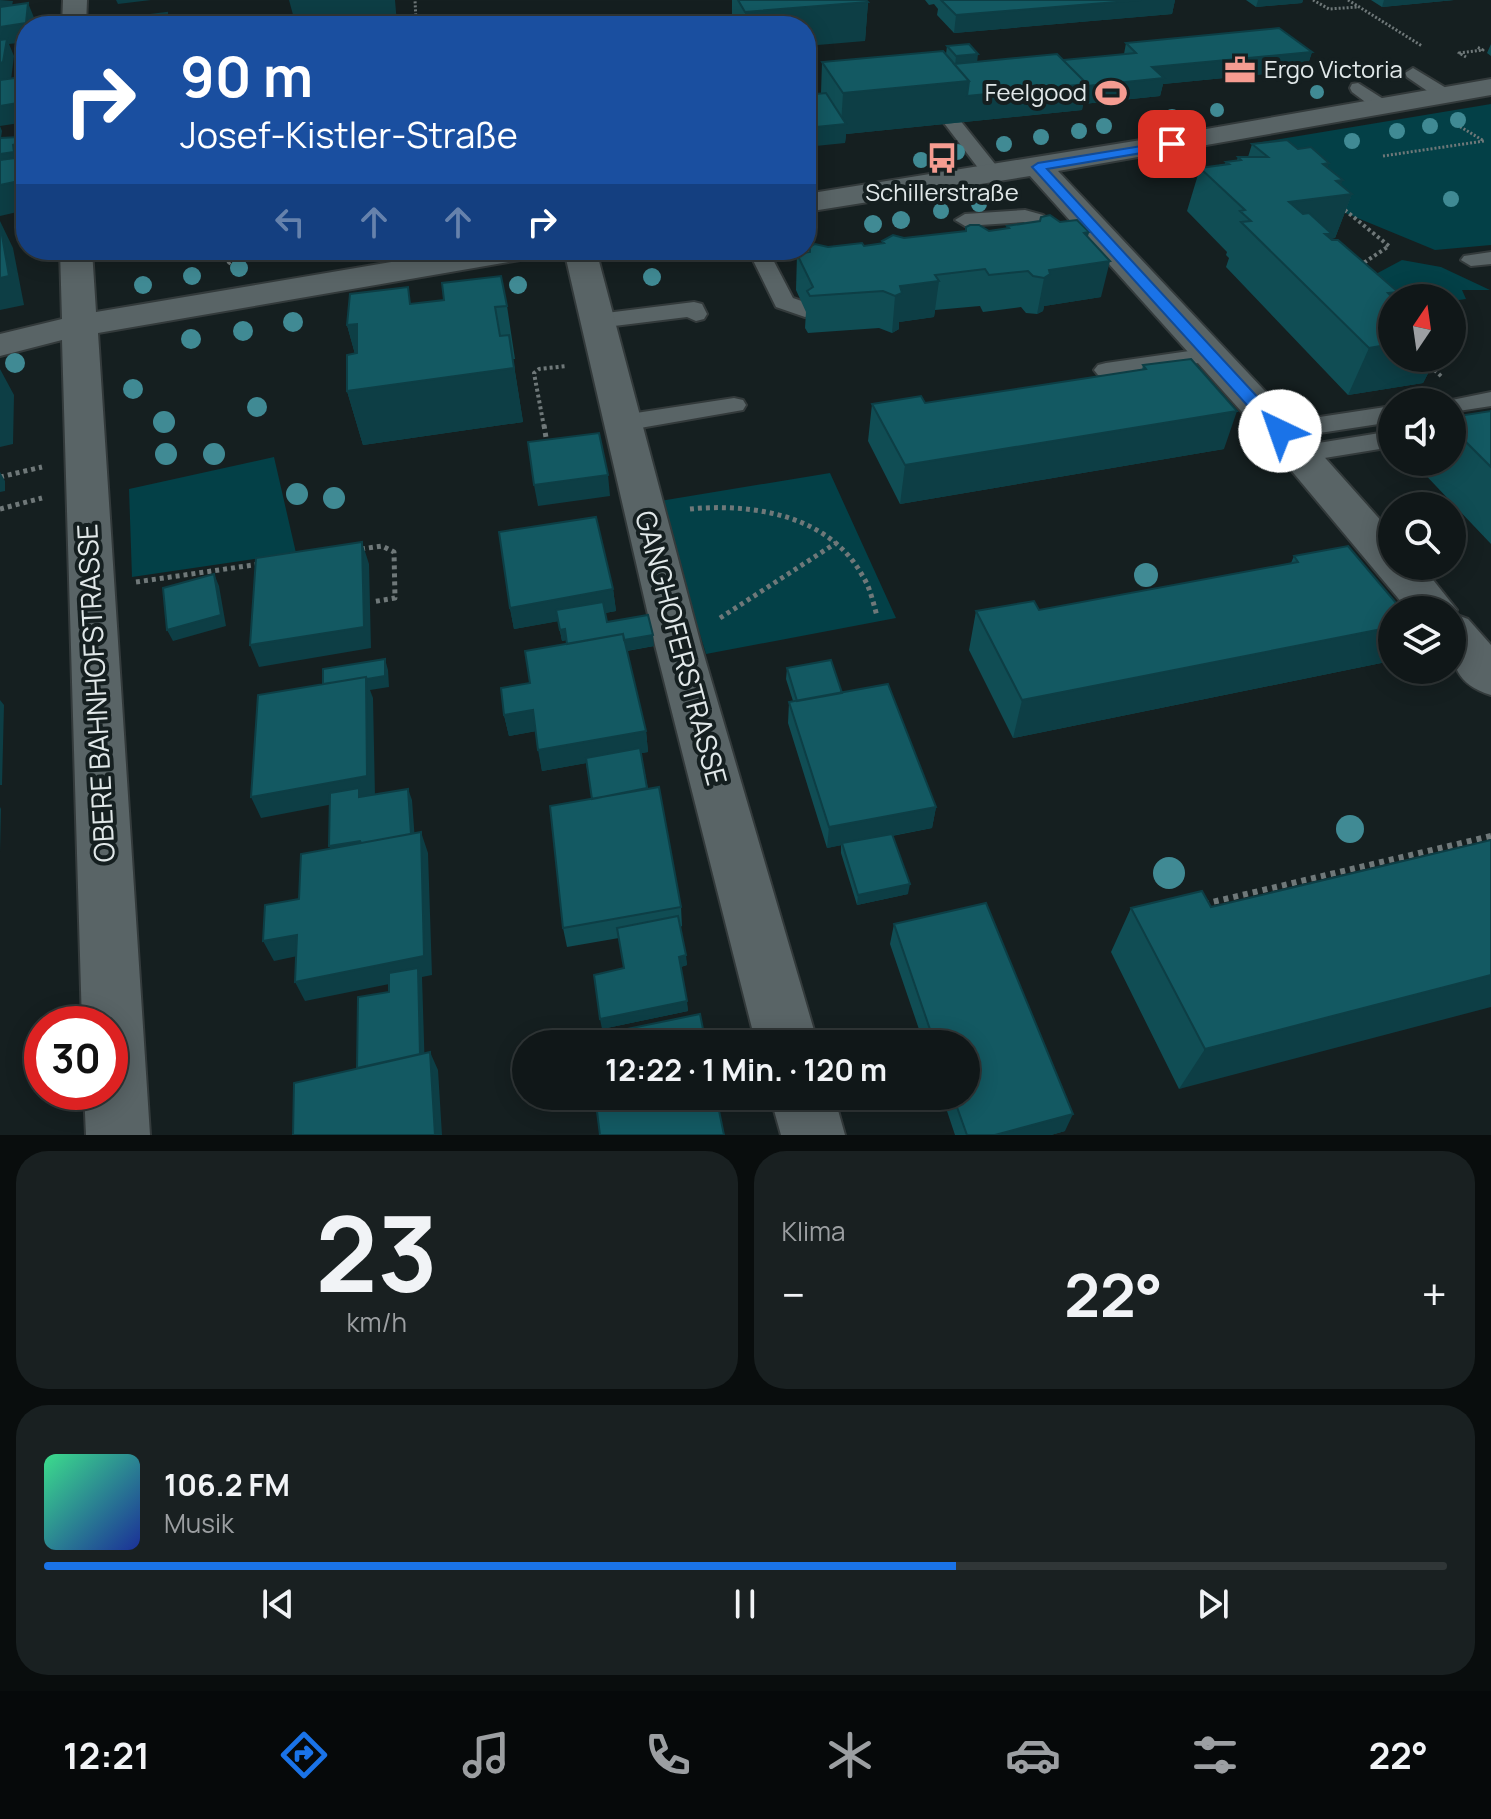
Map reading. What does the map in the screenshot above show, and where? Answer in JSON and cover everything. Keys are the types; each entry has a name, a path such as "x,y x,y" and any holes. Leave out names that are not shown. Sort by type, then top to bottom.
{"street":[{"path":"816,201 1382,106 1425,89 1491,87"},
{"path":"1014,170 1106,241 1297,450 1378,545"},
{"name":"OBERE BAHNHOFSTRASSE","path":"77,260 118,1135"},
{"path":"0,345 80,325 460,260"},
{"name":"GANGHOFERSTRASSE","path":"583,260 678,645 783,1030"},
{"path":"1409,580 1422,596"},
{"path":"1466,648 1491,677"},
{"path":"806,1110 813,1135"}],"lane":[{"path":"1358,88 1382,106"},
{"path":"963,122 1014,170"},
{"path":"965,220 1025,216 1036,219 1062,247 1106,241"},
{"path":"763,260 784,302 805,310"},
{"path":"603,341 694,309 696,314"},
{"path":"1106,370 1210,355"},
{"path":"1466,403 1491,399"},
{"path":"623,423 734,405"},
{"path":"1297,450 1378,419"},
{"path":"1466,427 1491,423"},
{"path":"1297,450 1378,441"},
{"path":"1297,450 1378,453"}],"path":[{"path":"1313,0 1329,9 1359,7"},
{"path":"1455,59 1467,58 1459,53 1483,50 1477,47"},
{"path":"1383,156 1484,141 1425,89"},
{"path":"1333,200 1389,246 1350,272"},
{"path":"547,446 534,373 603,341"},
{"path":"646,516 717,505 793,517 836,543 861,570 877,616"},
{"path":"678,645 836,543"},
{"path":"352,550 382,546 394,552 395,598 372,602"},
{"path":"91,589 275,562"},
{"path":"1197,905 1491,836"}],"shaded area":[{"path":"1491,104 1491,245 1435,250 1326,205 1256,143"},
{"path":"1402,260 1441,267 1490,290 1466,290 1466,284 1381,284 1374,275"},
{"path":"274,457 296,553 132,577 129,489"},
{"path":"830,473 896,618 706,654 660,501"}],"building":[{"path":"738,0 866,0 868,2 745,12"},
{"path":"941,0 1141,0 956,15"},
{"path":"28,3 27,16 16,16 16,25 0,27 0,7"},
{"path":"1279,28 1312,52 1152,67 1164,78 1087,86 1063,60 1136,53 1126,43"},
{"path":"7,39 3,62 0,63 0,40"},
{"path":"969,44 978,54 956,56 947,46"},
{"path":"943,51 969,81 843,93 822,62"},
{"path":"1057,54 1087,84 967,96 969,81 954,64"},
{"path":"16,78 16,103 0,106 0,80"},
{"path":"826,93 846,124 816,127 816,94"},
{"path":"16,137 14,152 0,154 0,138"},
{"path":"1287,140 1298,149 1311,147 1329,163 1323,164 1343,180 1336,181 1352,194 1289,202 1303,214 1309,213 1332,234 1325,234 1332,240 1338,240 1389,284 1378,284 1378,346 1369,348 1241,222 1251,221 1240,211 1245,210 1200,168 1241,160 1238,157 1268,157 1252,144"},
{"path":"15,158 16,182 0,185 0,160"},
{"path":"1050,215 1060,222 1077,220 1089,232 1084,233 1110,261 1049,270 1050,274 1044,278 1033,276 1028,271 989,275 985,269 935,275 939,281 900,286 902,293 895,296 883,291 810,296 807,291 813,287 800,260 816,260 816,244 828,247 862,243 864,246 884,243 882,241 893,235 904,238 966,231 970,225 979,225 989,231 1040,221 1041,217"},
{"path":"0,224 9,276 0,278"},
{"path":"501,276 507,306 495,307 500,336 509,335 514,368 347,391 347,355 357,353 357,324 347,325 350,294 408,287 410,304 444,300 442,283"},
{"path":"1191,359 1237,411 905,465 872,404 921,396 925,403 1146,369 1143,365"},
{"path":"1491,411 1491,467 1466,442 1466,415"},
{"path":"599,433 608,475 534,485 528,442"},
{"path":"596,517 613,589 510,608 499,532"},
{"path":"362,542 364,627 250,645 256,558"},
{"path":"1348,546 1390,596 1378,596 1378,630 1022,700 976,611 1034,601 1039,610 1298,562 1294,556"},
{"path":"214,574 221,615 167,630 163,588"},
{"path":"603,602 607,622 648,615 653,635 624,640 623,634 567,644 565,629 560,630 556,610"},
{"path":"623,634 646,731 538,750 533,710 504,715 501,688 530,683 525,651"},
{"path":"385,659 385,676 323,684 323,669"},
{"path":"831,660 842,693 797,701 787,668"},
{"path":"366,677 367,776 251,797 258,695"},
{"path":"888,684 936,807 829,827 789,702"},
{"path":"640,748 647,788 592,799 586,758"},
{"path":"659,787 681,907 563,928 550,806"},
{"path":"359,788 359,797 408,789 411,834 329,846 330,793"},
{"path":"421,832 424,956 295,982 297,935 263,941 265,905 299,899 301,854"},
{"path":"892,834 910,884 858,895 842,843"},
{"path":"1491,840 1491,975 1205,1049 1131,908 1202,891 1211,907"},
{"path":"986,903 1073,1114 995,1135 967,1135 958,1110 980,1110 980,1030 930,1030 894,924"},
{"path":"678,916 686,955 679,957 687,1001 600,1019 594,975 624,968 617,928"},
{"path":"418,968 420,1054 357,1068 358,997 389,992 389,973"},
{"path":"700,1014 703,1030 622,1030"},
{"path":"430,1052 435,1135 293,1135 294,1083"},
{"path":"597,1110 719,1110 724,1135 600,1135"}],"place":[{"name":"Ergo Victoria","path":"1240,70"},
{"name":"Feelgood","path":"1111,93"},
{"name":"Schillerstraße","path":"942,158"}],"route":[{"path":"1172,144 1038,167 1280,431"}]}
